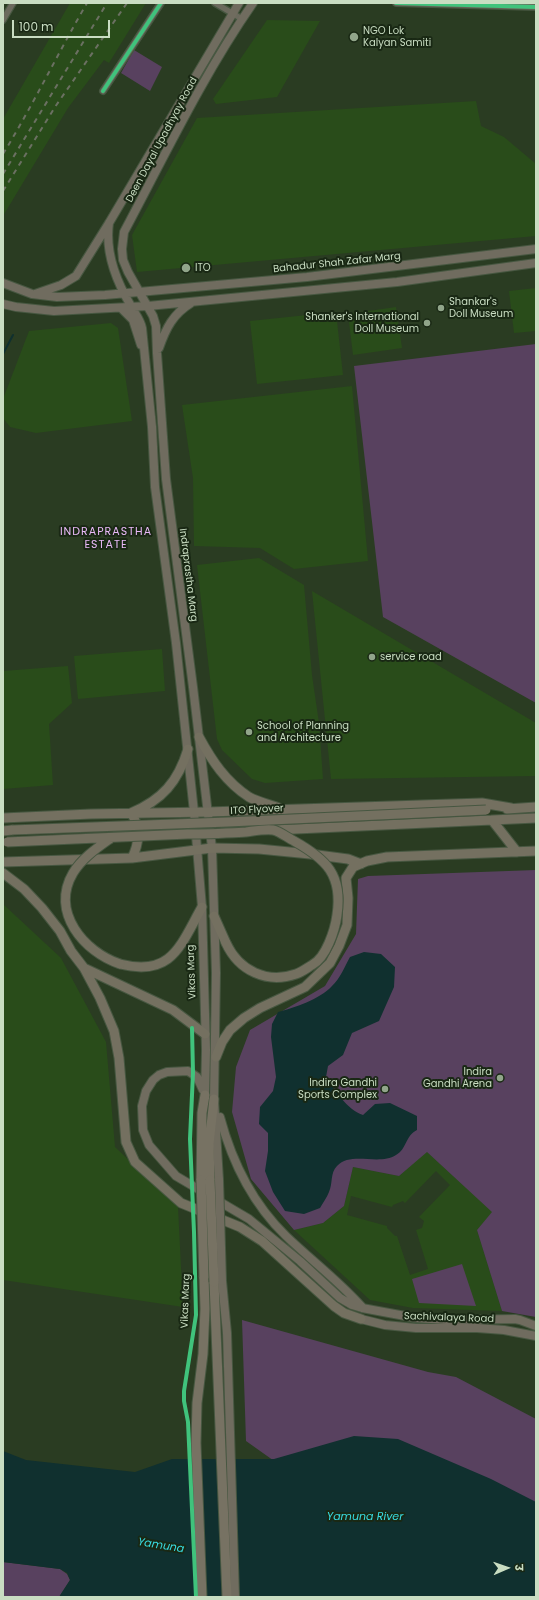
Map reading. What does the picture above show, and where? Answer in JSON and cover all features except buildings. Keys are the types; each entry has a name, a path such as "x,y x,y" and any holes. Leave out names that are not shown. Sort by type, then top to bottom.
{"highway":[{"path":"199,737 210,757 225,778 250,797 282,809"},
{"path":"131,813 150,804 167,789 181,770 188,749"},
{"path":"3,818 90,814 208,812 482,803 512,808 536,806"},
{"name":"ITO Flyover","path":"8,830 228,822 512,808"},
{"path":"131,813 136,822 138,831 138,847 132,858"},
{"name":"ITO Flyover","path":"5,842 536,818"},
{"path":"488,820 517,852"},
{"path":"214,916 226,943 237,960 254,974 264,977 277,977 297,973 315,964 320,959 332,938 337,915 338,902 335,881 327,866 317,855 274,830"},
{"path":"111,838 79,864 70,878 65,893 66,909 71,923 77,934 88,946 108,960 132,967 155,966 165,961 178,948 202,907"},
{"path":"3,862 132,858 212,848 259,849 310,854 348,859 361,864"},
{"path":"216,1057 222,1042 230,1030 244,1018 260,1008 305,987 330,963 339,946 347,925 348,898 346,878 353,867 387,857 536,850"},
{"path":"3,873 24,889 42,908 60,931 71,951 84,968 100,998 114,1031 119,1058 126,1142 136,1162 181,1203 247,1231 262,1241 344,1313 361,1319"},
{"path":"84,968 173,1010 205,1034"}],"main road":[{"name":"Deen Dayal Upadhyay Road","path":"32,294 61,285 76,276 240,3"},
{"name":"Deen Dayal Upadhyay Road","path":"148,306 128,272 123,260 122,249 124,232 188,110 253,3"},
{"name":"Indraprastha Marg","path":"109,223 108,245 110,256 124,294 141,323 152,427 155,487 177,650 188,749 196,849"},
{"name":"Bahadur Shah Zafar Marg","path":"124,294 307,277 536,249"},
{"path":"3,304 16,307 54,311 131,308 397,282 536,263"},
{"path":"3,276 7,285 32,294 57,297 124,294"},
{"path":"157,354 164,334 172,318 184,307 193,302"},
{"name":"Indraprastha Marg","path":"148,306 156,326 166,479 212,848"},
{"path":"121,308 133,320 136,333 145,353"},
{"name":"Vikas Marg","path":"212,848 216,973 216,1057 214,1098 209,1144 210,1180 216,1335 226,1452 235,1597"},
{"name":"Vikas Marg","path":"196,849 202,907 206,1050 205,1095 202,1113 227,1333 227,1597"},
{"name":"Sachivalaya Road","path":"205,1095 197,1077 188,1071 173,1071 156,1078 146,1091 142,1106 143,1130 149,1145 176,1176 249,1219 340,1298 352,1305 362,1308 416,1318 446,1320 515,1319 536,1326"},
{"path":"214,1098 225,1137 245,1185 266,1214 284,1235 362,1308"},
{"name":"Vikas Marg","path":"202,1597 196,1443 197,1403 203,1354 206,1309 210,1180"},
{"path":"303,1278 315,1263"},
{"path":"385,1325 388,1312"},
{"name":"Sachivalaya Road","path":"361,1319 385,1325 416,1328 477,1328 512,1331 536,1336"},
{"path":"477,1319 477,1328"},
{"path":"512,1331 515,1319"}],"street":[{"path":"3,20 14,3"},
{"path":"103,91 161,3"},
{"path":"215,3 242,19"},
{"path":"396,3 536,7"}],"shaded area":[{"path":"70,3 146,3 109,63 104,60 68,108 3,216 3,119"},
{"path":"267,20 320,21 277,97 216,104 213,99"},
{"path":"134,50 162,67 150,91 121,73"},
{"path":"476,101 481,126 504,137 536,164 536,236 137,272 132,235 197,118"},
{"path":"536,288 536,331 514,333 509,291"},
{"path":"396,307 402,348 353,355 348,314"},
{"path":"336,312 343,375 257,384 250,321"},
{"path":"111,323 118,328 132,421 36,433 10,427 3,418 3,399 29,331"},
{"path":"536,344 536,703 383,617 354,366"},
{"path":"352,386 368,561 294,569 260,548 194,546 193,478 182,405"},
{"path":"259,558 304,585 312,675 319,723 323,779 265,783 252,779 222,750 217,739 197,565"},
{"name":"service road","path":"312,591 536,723 536,776 331,779"},
{"path":"162,649 165,691 78,699 74,656"},
{"path":"68,666 72,703 49,724 53,785 3,789 3,671"},
{"name":"Indira Gandhi Sports Complex","path":"536,870 536,1317 502,1311 477,1230 492,1212 427,1152 399,1176 353,1167 344,1206 323,1223 294,1230 251,1179 232,1112 236,1067 250,1030 325,986 356,934 358,879 368,876"},
{"path":"3,904 61,958 106,1042 115,1147 178,1207 183,1307 3,1280"},
{"path":"426,1151 493,1212 477,1230 502,1311 413,1308 370,1300 294,1230 323,1223 344,1206 353,1167 399,1176","holes":["436,1171 450,1185 419,1217 424,1221 422,1228 416,1230 428,1269 410,1275 397,1236 395,1236 387,1228 387,1226 347,1215 351,1196 392,1207 393,1205 403,1201 405,1203"]},
{"path":"462,1264 476,1306 419,1303 412,1279"},
{"path":"242,1320 428,1372 456,1377 536,1419 536,1597 466,1597 246,1441"},
{"path":"3,1562 60,1569 67,1574 70,1580 59,1597 3,1597"}],"water":[{"path":"364,952 381,954 395,967 394,987 379,1021 352,1033 343,1055 328,1066 326,1077 346,1104 357,1112 363,1115 375,1104 390,1103 417,1116 417,1130 410,1136 400,1152 396,1155 382,1159 350,1160 337,1166 332,1175 329,1192 320,1208 304,1214 285,1211 273,1192 265,1171 268,1151 268,1133 259,1124 260,1107 273,1091 276,1077 271,1037 272,1024 278,1012 306,1002 327,991 335,983 350,957"},
{"path":"354,1436 398,1439 491,1479 536,1502 536,1597 59,1597 70,1580 67,1573 60,1569 3,1562 3,1451 26,1460 135,1472 172,1459 274,1459"}],"waterway":[{"path":"3,354 13,335"}],"railway":[{"path":"3,154 25,117 87,3"},
{"path":"3,174 107,3"},
{"path":"3,191 55,107 127,3"}],"cycle path":[{"path":"103,91 161,3"},
{"path":"396,3 536,7"},
{"path":"192,1028 193,1073 190,1139 196,1315 184,1391 184,1401 188,1422 196,1597"}],"place":[{"name":"NGO Lok Kalyan Samiti","path":"354,37"},
{"name":"ITO","path":"186,268"},
{"name":"Shankar's Doll Museum","path":"441,308"},
{"name":"Shanker's International Doll Museum","path":"427,323"},
{"name":"service road","path":"372,657"},
{"name":"School of Planning and Architecture","path":"249,732"},
{"name":"Indira Gandhi Arena","path":"500,1078"},
{"name":"Indira Gandhi Sports Complex","path":"385,1089"}],"district":[{"name":"INDRAPRASTHA ESTATE","path":"106,538"}],"water label":[{"name":"Yamuna River","path":"365,1517"},
{"name":"Yamuna","path":"161,1546"}]}
